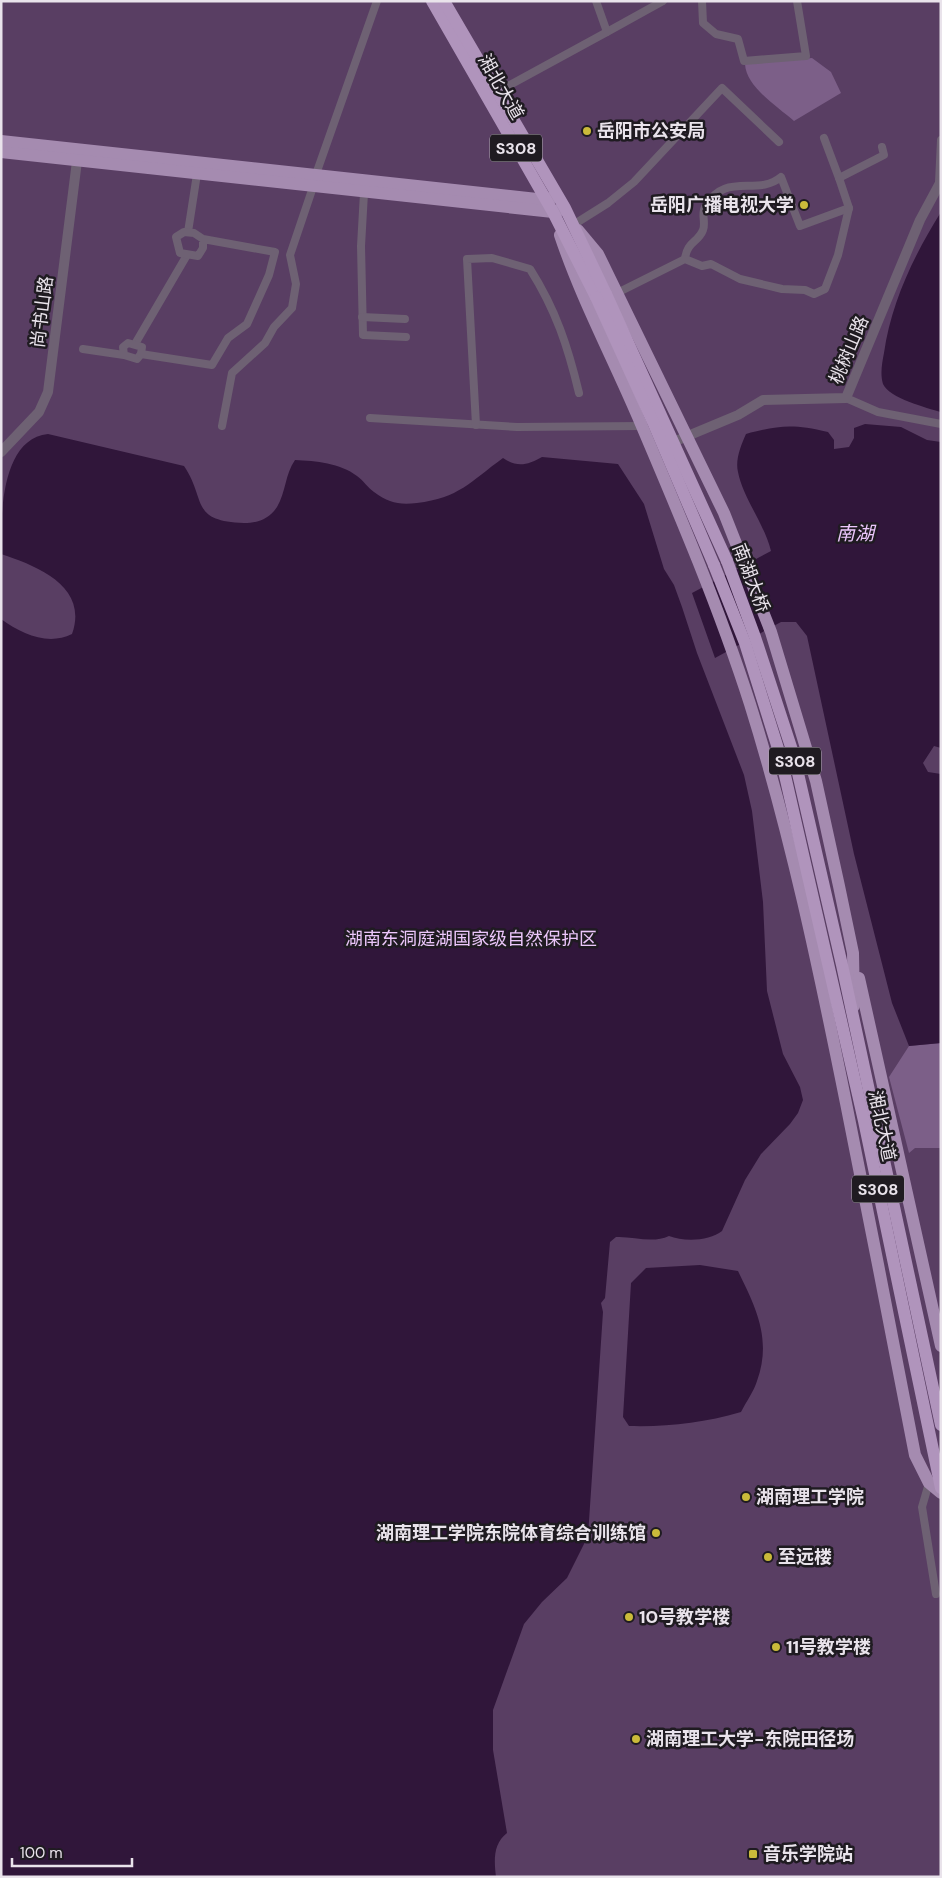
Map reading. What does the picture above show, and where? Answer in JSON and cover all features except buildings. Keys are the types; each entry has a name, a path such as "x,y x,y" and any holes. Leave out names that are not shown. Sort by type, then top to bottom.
{"highway":[{"name":"湘北大道","path":"432,1 552,197"},
{"name":"湘北大道","path":"444,1 496,92 606,295"},
{"name":"湘北大道","path":"559,210 573,224 606,295"},
{"name":"南湖大桥","path":"606,295 727,561 752,628 794,756 825,888"},
{"name":"南湖大桥","path":"606,295 657,431 745,643 781,758 806,890"},
{"name":"湘北大道","path":"825,888 941,1425"},
{"name":"湘北大道","path":"806,890 934,1456 935,1486"}],"main road":[{"path":"1,141 314,182 364,193 559,210 570,264 684,528 749,704 806,890"},
{"path":"1,152 197,174 552,197"},
{"path":"606,295 675,409 688,435 724,513 771,632 816,781 941,1346"},
{"path":"641,426 653,430 664,430 671,424 675,409"},
{"path":"853,953 854,1022"},
{"path":"842,965 870,1026"},
{"path":"823,967 915,1455 941,1493"}],"street":[{"path":"222,426 232,373 265,343 274,327 292,308 296,284 290,255 377,1"},
{"path":"596,1 607,32"},
{"path":"496,92 663,1"},
{"path":"702,1 703,23 716,34 738,39 744,61 806,56 797,1"},
{"path":"573,224 608,203 634,182 722,88 779,142"},
{"path":"685,258 702,266 711,264 740,280 782,289 805,290 814,294 826,289 832,276 850,208 824,138"},
{"path":"940,182 941,140"},
{"path":"839,178 884,155 882,147"},
{"name":"尚书山路","path":"1,452 39,412 48,392 77,161"},
{"path":"188,232 197,174"},
{"path":"685,258 686,250 703,230 704,210 712,196 721,189 768,183 781,177 800,226 850,208"},
{"name":"桃树山路","path":"652,451 738,415 763,400 846,398 920,220 940,182"},
{"path":"364,193 361,246 363,335 406,337"},
{"path":"142,354 212,365 228,338 246,324 269,275 275,252 203,239 194,233 188,232 184,232 176,237 180,253 198,256 203,248 203,239"},
{"path":"135,344 187,255"},
{"path":"476,425 467,258 492,258 530,270 543,290 566,342 579,393"},
{"path":"606,295 685,258"},
{"path":"362,317 405,319"},
{"path":"83,349 138,358 142,354 142,347 128,343 123,347 124,355"},
{"path":"846,398 878,412 941,424"},
{"path":"370,418 518,427 641,426"},
{"path":"935,1486 922,1507 936,1594"}],"green space":[{"name":"湖南东洞庭湖国家级自然保护区","path":"1,1 941,1 941,1877 1,1877"}],"shaded area":[{"path":"812,58 831,72 841,93 794,121 757,88 751,81 745,64"},
{"path":"941,1043 941,1148 915,1148 909,1153 889,1077 909,1046"}],"water":[{"path":"941,212 941,412 909,402 893,394 883,384 881,372 887,334 898,298 913,262"},
{"name":"南湖","path":"865,424 901,427 927,440 941,442 941,748 934,746 923,763 928,772 941,774 941,1043 909,1046 892,1003 854,854 807,636 796,622 781,622 715,658 692,593 771,551 764,530 744,491 738,472 740,448 746,434 787,427 816,429 828,432 834,440 834,449 849,447 854,438 854,428"},
{"path":"48,434 184,466 207,513 215,518 244,523 263,520 274,511 280,501 289,471 295,460 319,462 343,468 357,476 379,496 389,501 405,504 431,501 454,493 503,458 518,464 532,462 542,457 618,464 644,504 664,569 674,585 697,653 744,775 752,811 763,902 767,991 783,1054 800,1087 803,1100 798,1113 790,1124 761,1154 745,1180 722,1231 711,1237 697,1240 669,1236 649,1240 616,1237 610,1242 605,1298 601,1303 603,1312 588,1536 567,1578 542,1602 524,1624 493,1710 493,1750 507,1833 502,1837 497,1847 495,1859 496,1877 1,1877 1,619 26,634 54,639 72,634 75,617 73,603 66,591 56,580 30,565 1,554 2,521 6,482 12,465 20,450 32,439"},
{"path":"700,1265 738,1271 745,1285 756,1311 762,1337 763,1351 756,1385 741,1412 685,1424 629,1426 623,1417 631,1283 646,1268"}],"place":[{"name":"岳阳市公安局","path":"587,131"},
{"name":"岳阳广播电视大学","path":"804,205"},
{"name":"湖南理工学院","path":"746,1497"},
{"name":"湖南理工学院东院体育综合训练馆","path":"656,1533"},
{"name":"至远楼","path":"768,1557"},
{"name":"10号教学楼","path":"629,1617"},
{"name":"11号教学楼","path":"776,1647"},
{"name":"湖南理工大学-东院田径场","path":"636,1739"},
{"name":"音乐学院站","path":"753,1854"}]}
